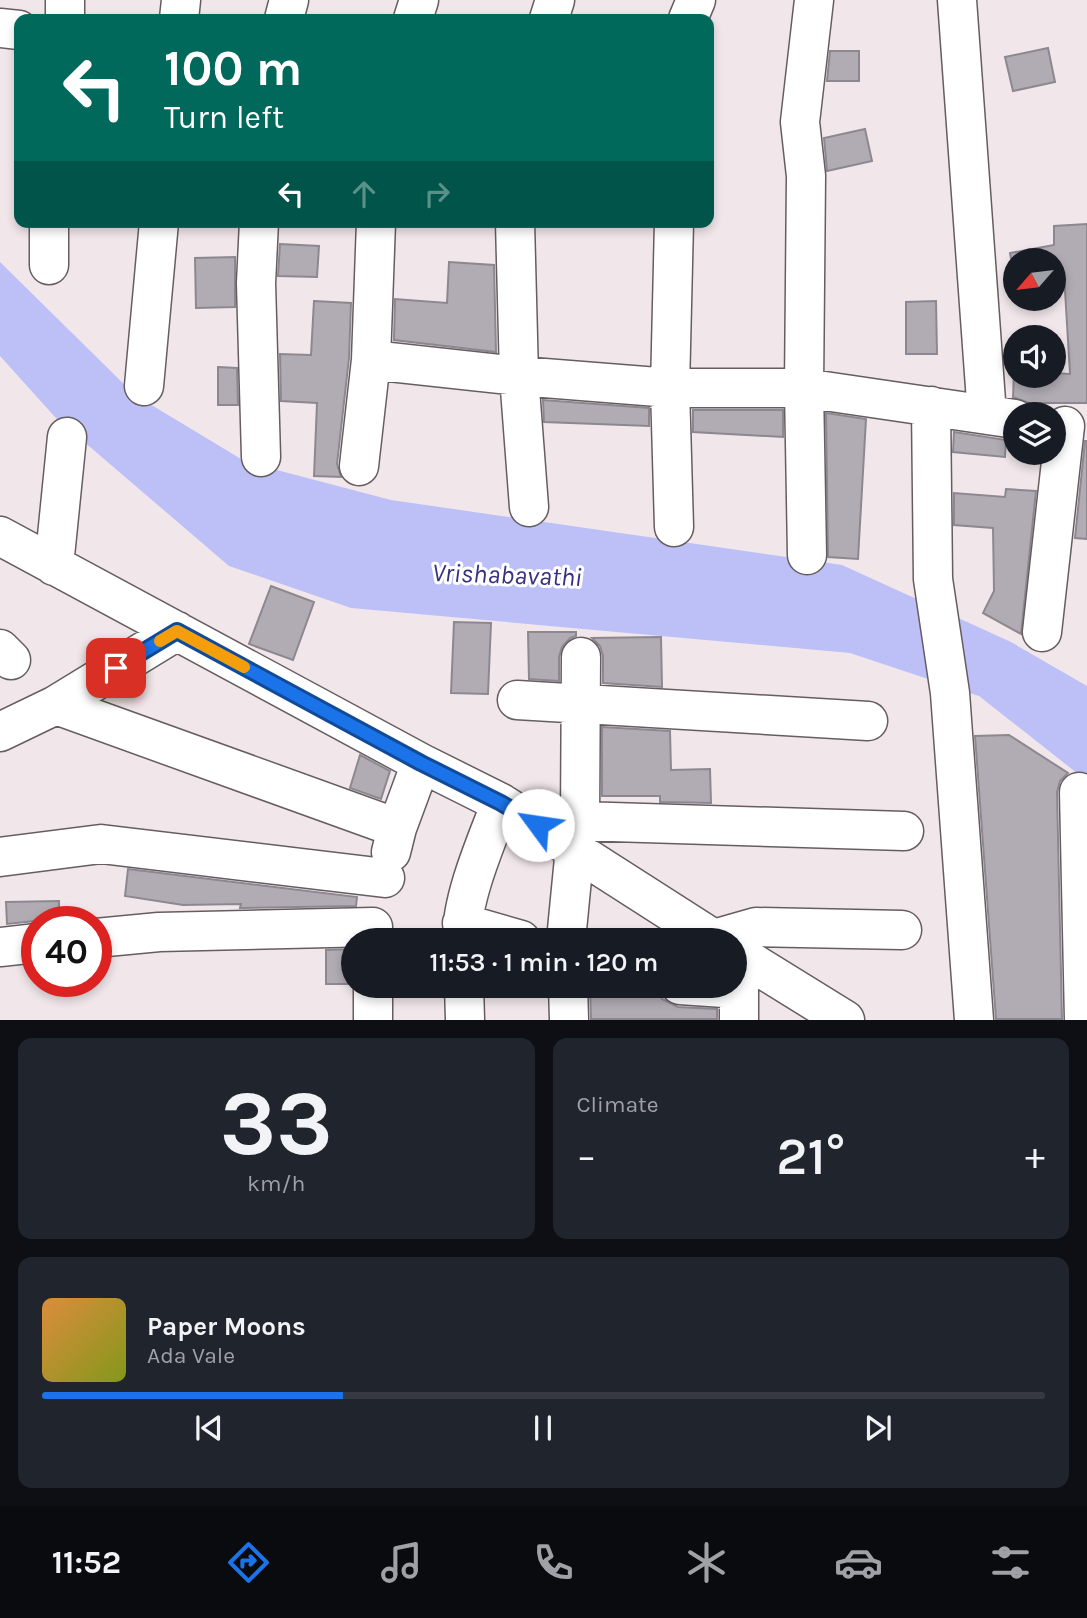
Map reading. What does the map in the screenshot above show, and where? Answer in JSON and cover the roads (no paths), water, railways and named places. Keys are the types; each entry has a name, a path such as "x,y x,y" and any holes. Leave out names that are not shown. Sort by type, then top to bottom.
{"street":[{"path":"807,555 804,388 807,176 800,122 814,0"},
{"path":"371,359 519,376 670,388 804,388 1001,417 957,0"},
{"path":"49,265 50,228"},
{"path":"144,386 158,228"},
{"path":"259,228 256,283 261,457"},
{"path":"359,466 371,359 376,228"},
{"path":"515,228 519,376 529,507"},
{"path":"674,228 670,388 674,527"},
{"path":"930,406 933,579 950,693 974,1020"},
{"path":"1042,632 1068,425"},
{"path":"54,565 67,437"},
{"path":"0,536 421,763 501,803 577,834 701,928"},
{"path":"0,732 56,705 177,631"},
{"path":"567,928 577,834 581,657"},
{"path":"517,700 868,722"},
{"path":"56,705 397,828"},
{"path":"374,928 397,828 421,763"},
{"path":"1079,792 1084,1020"},
{"path":"463,928 483,850 501,803"},
{"path":"577,834 904,831"},
{"path":"0,857 101,844 385,878"},
{"path":"747,930 756,927 902,930"},
{"path":"112,936 159,932 341,934"},
{"path":"0,947 21,945"},
{"path":"747,959 845,1020"},
{"path":"373,998 373,1020"},
{"path":"464,998 465,1020"},
{"path":"568,998 569,1020"},
{"path":"738,1020 739,998"}],"water":[{"name":"Vrishabavathi","path":"0,262 135,395 246,462 391,500 842,565 1011,642 1087,686 1087,781 979,696 850,653 351,608 229,566 55,417 0,356"}]}
